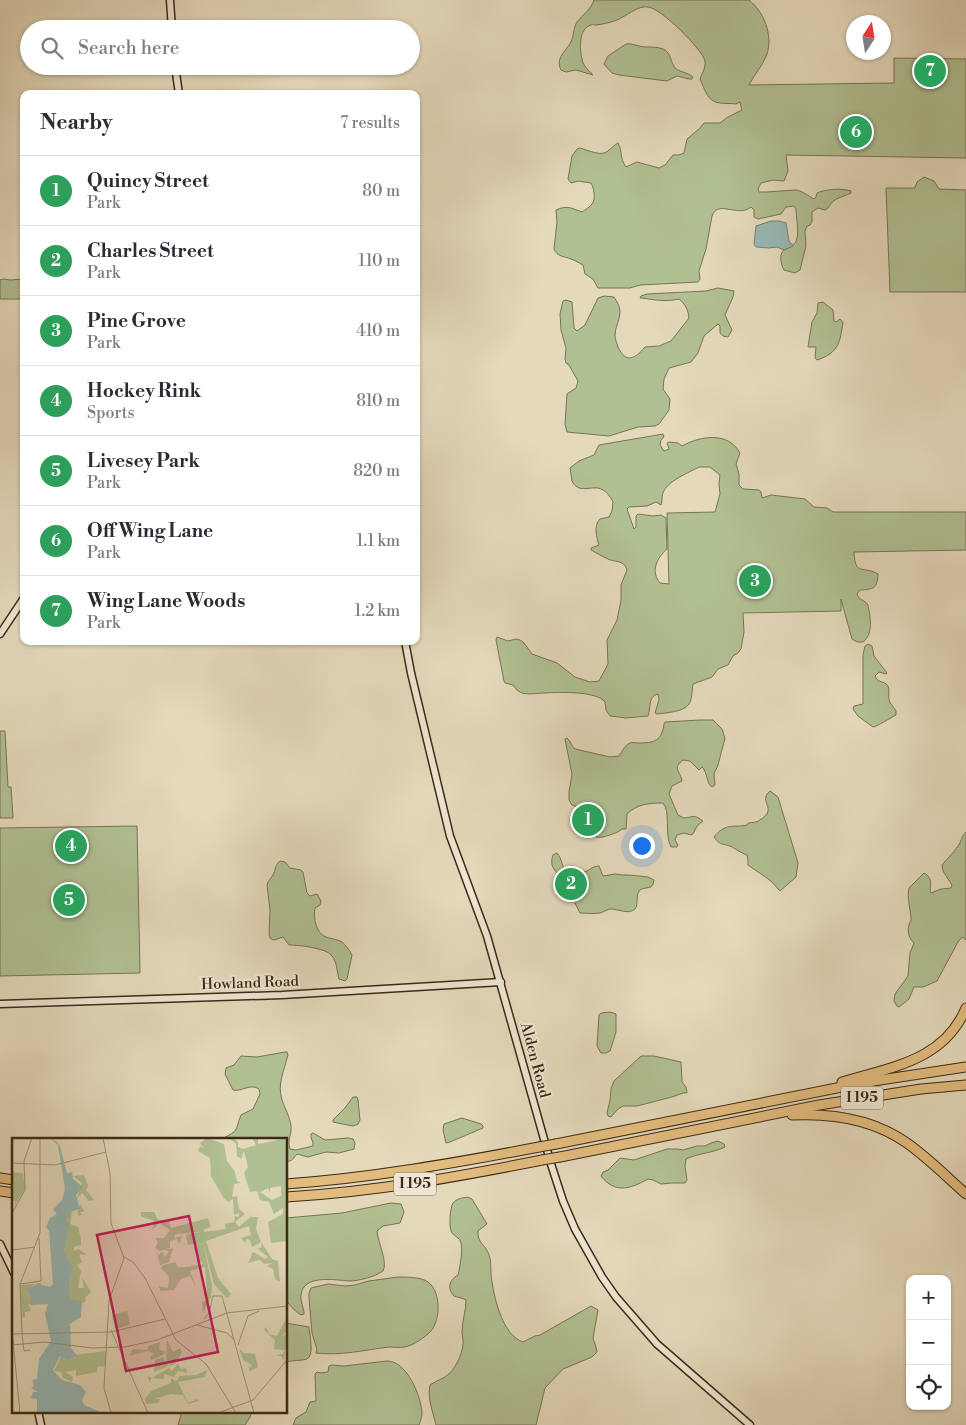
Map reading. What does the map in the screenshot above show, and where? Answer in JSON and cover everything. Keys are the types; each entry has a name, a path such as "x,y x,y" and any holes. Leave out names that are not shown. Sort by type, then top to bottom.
{"highway":[{"path":"799,1095 920,1058 939,1046 958,1024 966,1008"},
{"name":"I 195","path":"288,1184 405,1171 460,1162 799,1095 966,1067"},
{"name":"I 195","path":"288,1197 415,1184 870,1097 966,1085"},
{"path":"760,1117 801,1114 827,1115 849,1118 870,1124 908,1144 966,1194"}],"main road":[{"path":"170,0 171,20"},
{"path":"176,75 178,90"},
{"path":"0,634 20,604"},
{"name":"Alden Road","path":"406,645 416,697 450,836 482,921 501,982 553,1173 569,1216 602,1277 616,1297 645,1331 657,1344 750,1425"},
{"name":"Howland Road","path":"0,1004 262,996 501,982"},
{"path":"0,1244 12,1270"},
{"path":"38,1412 41,1425"}],"green space":[{"path":"594,0 749,0 759,11 766,24 769,47 765,58 749,85 894,83 894,58 966,59 966,158 786,155 788,171 784,181 773,180 761,183 758,189 759,192 796,190 814,199 817,193 825,191 838,189 851,191 851,193 835,200 825,210 818,208 812,212 812,222 805,231 806,246 800,270 795,273 784,270 781,260 783,251 796,241 798,235 796,209 794,206 786,207 781,214 758,219 754,217 754,210 751,207 740,211 719,209 712,216 698,282 640,285 630,288 598,288 593,279 585,274 583,265 559,255 554,249 557,222 556,210 566,207 582,212 591,205 594,199 591,183 578,181 571,183 568,179 572,156 577,149 605,153 618,143 622,160 626,167 637,162 659,168 665,165 673,155 684,153 687,139 704,123 720,123 742,110 740,102 736,104 720,103 709,98 700,79 705,64 702,55 671,21 648,7 637,9 617,20 592,25 583,31 581,53 583,63 593,75 576,70 566,72 561,70 560,58 571,42 576,24"},
{"path":"626,44 665,50 669,54 675,68 691,75 692,79 677,76 667,81 612,73 604,64 608,56"},
{"path":"924,177 934,181 939,189 966,190 966,292 890,292 886,188 915,188 917,182"},
{"path":"20,279 20,299 0,299 0,280"},
{"path":"718,288 734,291 725,315 732,330 728,337 723,336 720,333 720,326 718,324 704,336 698,353 691,362 669,368 664,379 663,389 670,399 669,410 659,424 638,427 609,436 567,432 565,424 567,394 576,388 578,381 565,359 566,348 561,330 560,314 563,301 572,302 574,328 577,331 585,325 598,298 604,296 614,297 620,312 615,337 618,347 624,356 631,358 645,347 659,346 671,341 689,318 686,307 679,299 660,300 640,298 641,296 647,294 706,291"},
{"path":"823,302 833,310 834,321 836,322 840,319 843,322 837,346 830,354 817,360 815,358 816,347 808,347 812,322 817,313 818,303"},
{"path":"663,434 664,437 660,445 664,451 669,449 667,443 669,442 678,443 682,446 705,438 721,438 735,446 740,453 736,464 739,474 739,485 743,489 759,490 762,498 771,495 805,499 814,507 827,508 833,512 966,512 966,550 854,552 858,568 878,574 877,583 874,587 860,590 857,594 868,605 870,614 869,634 863,642 857,642 852,639 841,599 841,611 743,613 744,632 741,649 733,656 728,665 718,669 712,677 693,684 690,702 683,709 669,713 655,713 659,700 658,694 651,699 648,716 626,718 610,716 606,710 605,702 601,698 586,694 522,693 513,685 504,681 497,637 508,641 520,640 532,654 557,663 575,677 590,682 599,681 608,664 607,640 617,620 621,600 621,585 627,570 624,564 609,560 591,550 591,548 599,545 596,532 598,522 600,519 609,517 613,502 601,489 584,489 574,485 570,468 579,461 594,455 599,445","holes":["699,467 710,467 720,475 720,494 715,512 667,513 669,584 660,583 655,574 655,569 660,556 667,549 666,518 661,515 638,514 634,529 627,509 629,507 647,506 656,502 661,505 663,493 673,481"]},
{"path":"868,644 872,646 874,656 887,673 879,672 875,676 888,686 889,700 896,711 896,715 873,727 858,716 853,709 854,706 863,704 863,655 865,646"},
{"path":"713,720 722,729 725,738 714,774 715,785 712,787 710,785 702,767 699,770 690,761 683,760 677,768 682,781 672,786 669,794 678,815 684,818 696,817 703,821 697,826 693,834 684,833 677,835 675,840 678,845 677,847 671,847 668,836 667,811 663,803 648,804 635,808 627,814 626,829 609,835 596,837 588,831 582,830 578,807 572,805 569,800 572,774 565,739 568,739 575,749 610,757 619,756 630,743 656,740 663,730 665,722"},
{"path":"0,731 5,731 8,787 11,787 13,818 0,818"},
{"path":"770,791 778,797 798,863 796,877 780,891 771,881 748,865 747,855 720,843 714,837 724,828 759,821 768,812 766,798"},
{"path":"137,826 140,973 0,976 0,828"},
{"path":"966,832 966,940 962,937 958,942 937,981 923,987 914,987 909,999 899,1007 894,1001 895,994 908,976 910,953 914,943 908,932 911,921 908,899 909,888 924,873 930,879 931,893 951,888 952,885 943,871 942,865 958,846"},
{"path":"557,853 566,873 582,873 599,866 603,876 615,874 648,877 654,880 653,884 651,887 640,890 636,907 633,911 608,909 600,913 580,913 573,899 563,899 563,882 552,864 553,855"},
{"path":"280,861 285,862 290,868 303,872 307,893 310,896 317,894 321,901 314,912 318,929 326,937 342,942 352,955 345,981 339,979 335,961 329,953 312,948 289,945 283,937 271,939 269,935 270,910 267,885"},
{"path":"610,1012 616,1014 616,1032 610,1051 601,1053 597,1046 599,1015"},
{"path":"287,1052 288,1055 280,1088 291,1126 290,1149 296,1150 313,1146 311,1134 313,1133 325,1140 353,1139 355,1143 354,1149 339,1153 326,1152 308,1157 297,1154 292,1160 288,1161 288,1138 224,1138 236,1130 241,1115 253,1109 260,1094 259,1089 256,1087 233,1090 225,1074 226,1068 234,1065 241,1056 257,1057"},
{"path":"641,1056 654,1056 681,1062 682,1082 686,1087 687,1093 637,1106 623,1106 611,1117 608,1116 611,1089 614,1081"},
{"path":"353,1097 357,1097 358,1100 360,1120 358,1124 353,1126 333,1122 333,1120"},
{"path":"462,1118 481,1124 483,1128 446,1143 443,1130 444,1124"},
{"path":"718,1141 724,1144 725,1147 686,1159 687,1180 685,1183 661,1184 648,1179 623,1188 606,1182 601,1176 603,1172 608,1170 620,1158 634,1160 667,1149 683,1150 705,1146"},
{"path":"467,1197 472,1199 487,1224 478,1231 478,1235 490,1258 493,1290 501,1316 505,1325 516,1338 523,1342 540,1335 591,1306 598,1310 593,1338 597,1352 592,1357 563,1369 545,1388 536,1425 436,1425 430,1400 430,1385 453,1370 460,1358 463,1344 462,1328 466,1300 454,1296 450,1287 453,1279 458,1275 462,1246 459,1239 451,1231 450,1221 453,1203"},
{"path":"391,1203 401,1204 404,1212 400,1223 383,1226 377,1231 384,1258 383,1271 371,1277 357,1280 329,1279 314,1281 308,1284 303,1288 301,1295 304,1314 301,1315 288,1303 288,1218 342,1213"},
{"path":"398,1277 422,1279 433,1287 438,1300 438,1308 435,1323 428,1334 414,1344 404,1347 343,1353 316,1353 309,1298 311,1288 328,1284 355,1285"},
{"path":"288,1323 309,1327 311,1353 307,1359 288,1362"},
{"path":"387,1361 401,1367 407,1373 416,1389 422,1415 419,1425 293,1425 296,1418 306,1412 310,1402 316,1401 315,1374 317,1372 328,1372 329,1366 332,1365 344,1366"},
{"path":"180,1412 252,1412 245,1425 178,1425"}],"water":[{"path":"771,221 786,223 789,241 793,246 784,250 777,247 756,247 754,244 756,226"}],"place":[{"name":"Wing Lane Woods","path":"930,71"},
{"name":"Off Wing Lane","path":"856,132"},
{"name":"Pine Grove","path":"755,581"},
{"name":"Quincy Street","path":"588,820"},
{"name":"Hockey Rink","path":"71,846"},
{"name":"Charles Street","path":"571,884"},
{"name":"Livesey Park","path":"69,900"}]}
